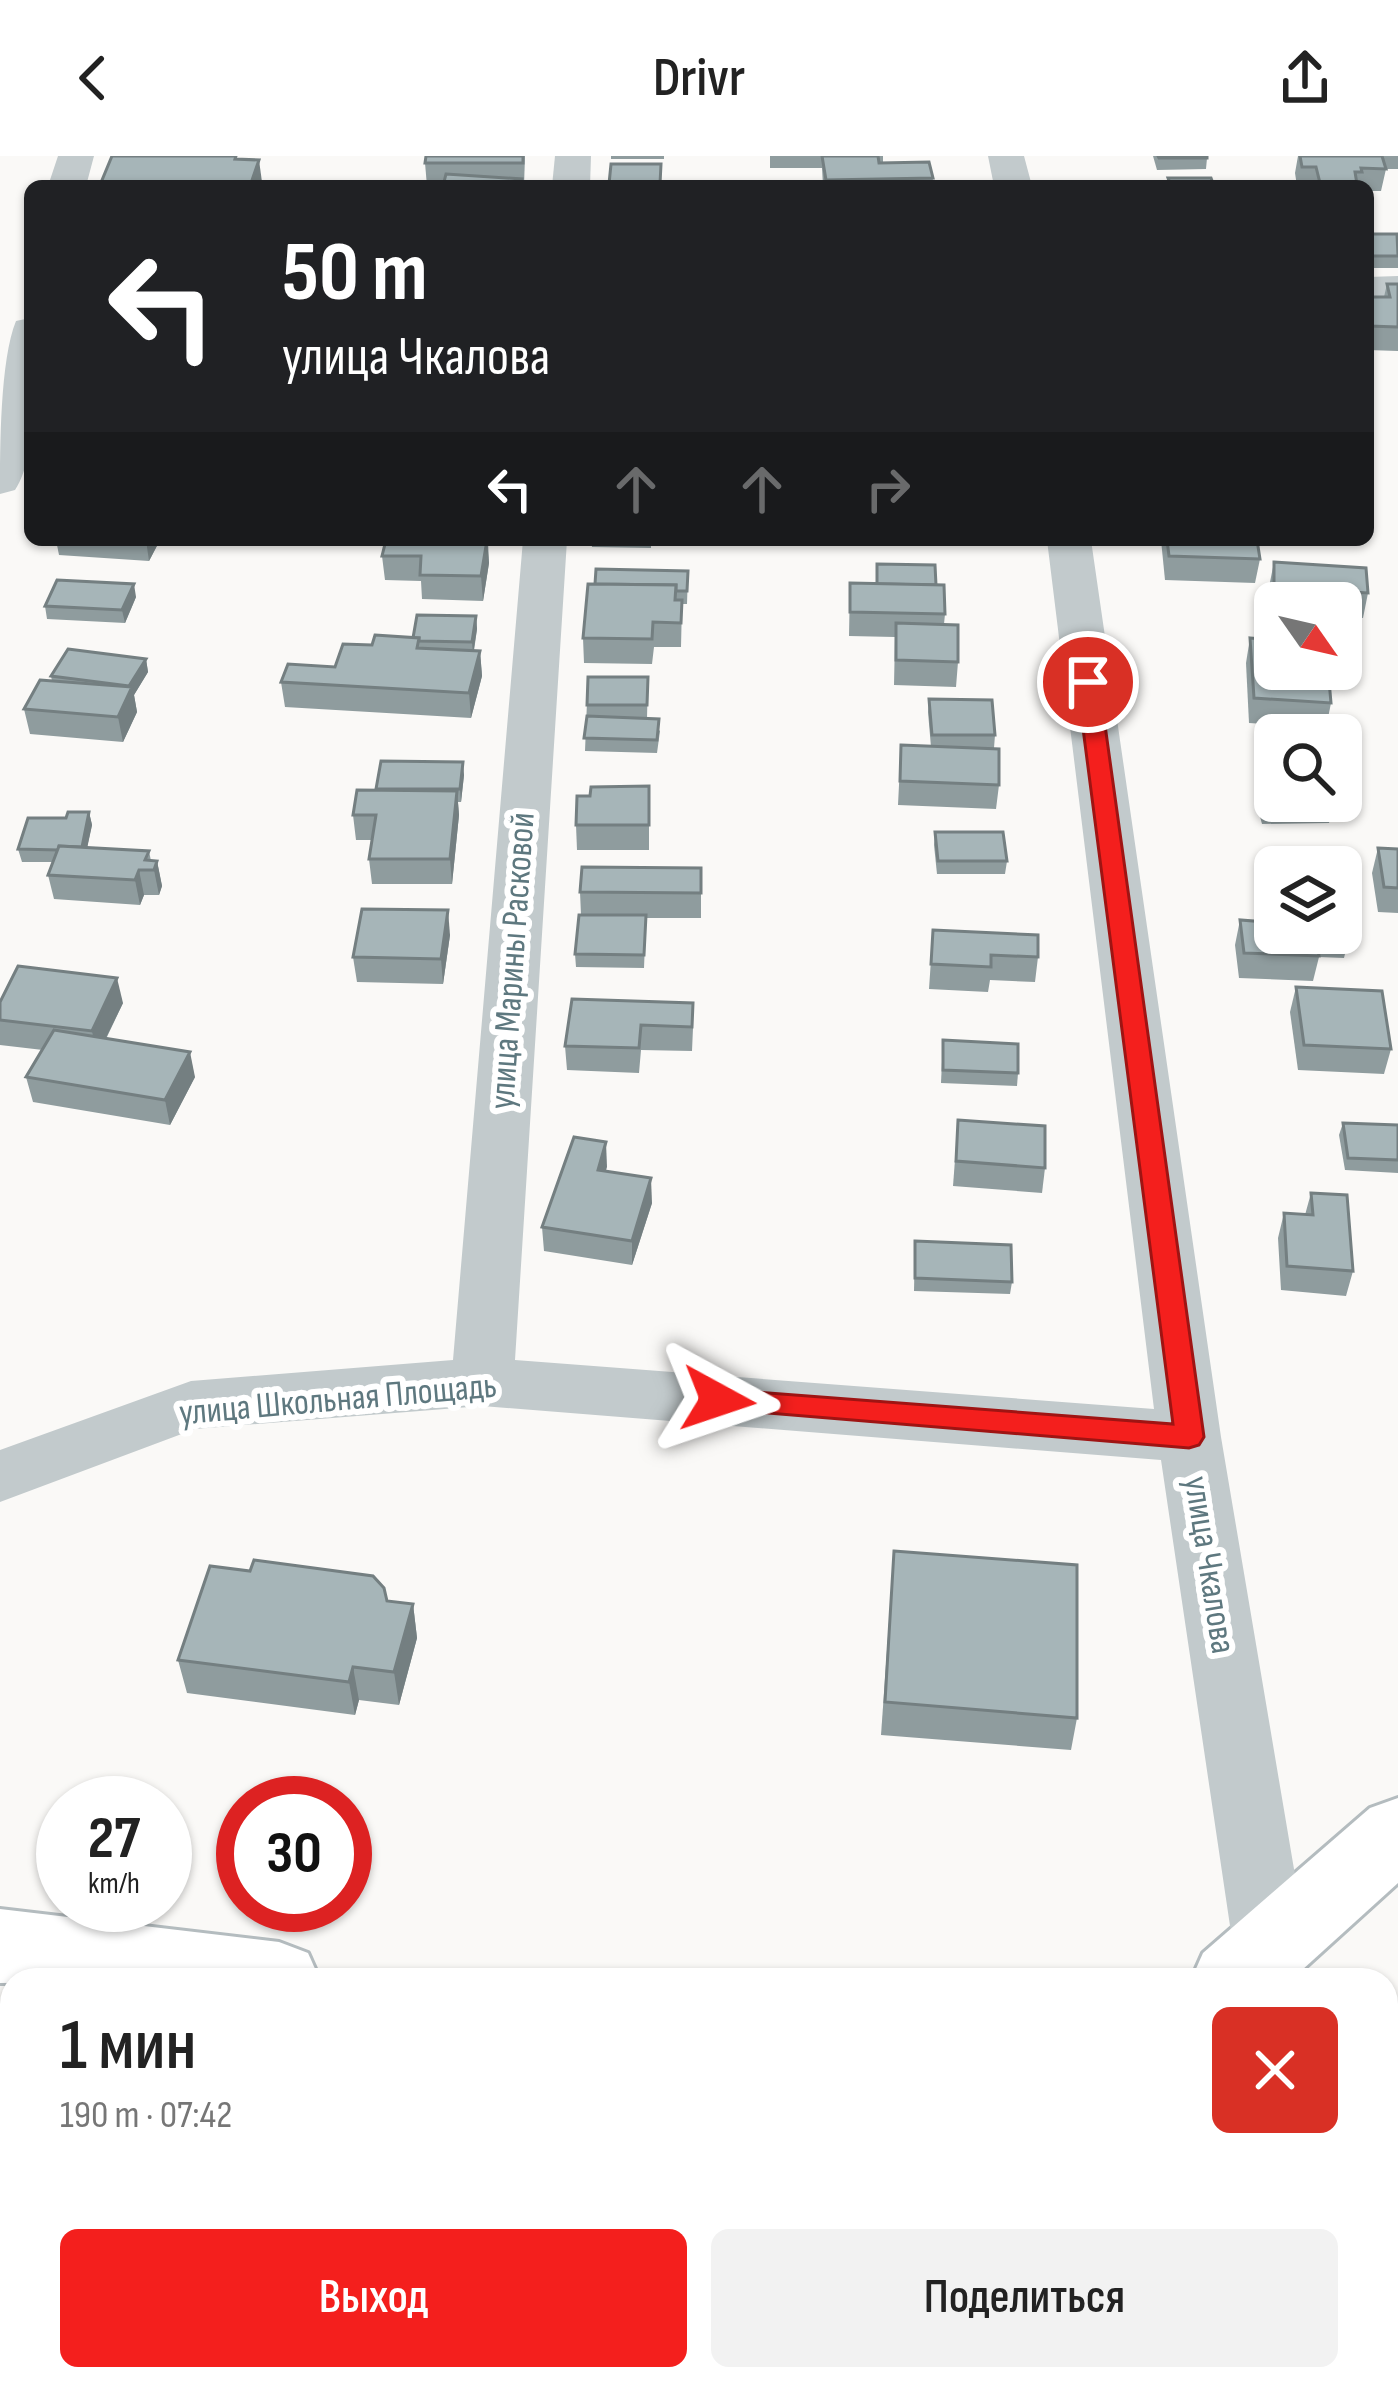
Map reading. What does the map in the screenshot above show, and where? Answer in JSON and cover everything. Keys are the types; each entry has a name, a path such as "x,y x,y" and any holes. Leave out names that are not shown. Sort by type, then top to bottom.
{"main road":[{"path":"1251,1963 1398,1833"},
{"path":"0,1946 181,1968"}],"street":[{"path":"0,481 24,359"},
{"name":"улица Марины Расковой","path":"482,1382 545,546"},
{"name":"улица Чкалова","path":"1070,546 1189,1437 1251,1963"},
{"name":"улица Школьная Площадь","path":"0,1476 191,1405 482,1382 1189,1437"}],"building":[{"path":"112,156 259,160 252,180 102,180"},
{"path":"426,156 523,156 523,163 425,163"},
{"path":"822,156 878,156 879,163 929,162 933,178 826,180"},
{"path":"1207,156 1207,158 1159,158"},
{"path":"1300,156 1382,156 1386,169 1361,168 1362,172 1355,172 1356,180 1319,180 1316,167 1302,167"},
{"path":"611,164 661,164 660,180 609,180"},
{"path":"446,174 522,179 522,180 444,180"},
{"path":"1374,234 1397,234 1398,256 1374,256"},
{"path":"1387,284 1398,284 1398,327 1374,326 1374,297 1390,297"},
{"path":"384,546 486,546 481,576 420,575 421,556 382,556"},
{"path":"1168,546 1258,546 1260,559 1169,556"},
{"path":"1274,562 1366,568 1368,593 1362,593 1362,582 1274,582"},
{"path":"877,564 935,565 936,585 877,584"},
{"path":"596,569 688,571 687,591 676,591 676,585 595,584"},
{"path":"57,580 134,584 122,610 45,606"},
{"path":"850,583 944,585 945,614 850,612"},
{"path":"588,584 676,585 675,600 682,600 681,623 653,622 652,639 583,638"},
{"path":"417,615 476,616 472,642 419,641 413,638"},
{"path":"896,623 958,625 958,662 896,660"},
{"path":"375,635 419,638 417,648 480,651 469,693 281,682 288,664 335,667 343,644 372,645"},
{"path":"1250,638 1254,638 1254,690 1330,690 1331,703 1254,698"},
{"path":"68,649 146,659 129,686 51,676"},
{"path":"588,677 648,677 647,705 587,705"},
{"path":"40,680 132,687 118,717 24,709"},
{"path":"929,699 992,700 995,735 932,735"},
{"path":"587,716 659,719 657,740 584,738"},
{"path":"901,745 999,749 999,785 900,781"},
{"path":"381,761 463,762 460,789 376,789"},
{"path":"649,786 649,825 576,825 577,796 590,796 591,787"},
{"path":"357,790 457,791 450,859 369,859 376,815 353,815"},
{"path":"68,812 89,812 82,847 18,849 28,818 66,818"},
{"path":"935,832 1003,832 1007,861 938,861"},
{"path":"59,846 149,851 145,860 157,861 154,870 139,870 135,880 48,875"},
{"path":"1378,848 1398,849 1398,888 1384,887"},
{"path":"582,867 701,868 701,893 580,892"},
{"path":"362,909 448,910 441,959 353,957"},
{"path":"579,915 646,915 644,955 575,954"},
{"path":"1240,920 1254,921 1254,953 1244,953"},
{"path":"933,930 1038,935 1038,957 991,955 991,967 931,964"},
{"path":"18,966 117,978 92,1031 0,1020 0,1002"},
{"path":"1296,987 1382,991 1391,1049 1304,1045"},
{"path":"572,999 693,1003 692,1027 641,1025 639,1048 565,1046"},
{"path":"54,1030 190,1052 165,1100 26,1077"},
{"path":"943,1040 1018,1044 1018,1073 943,1070"},
{"path":"958,1120 1045,1126 1045,1168 956,1161"},
{"path":"1343,1123 1398,1125 1398,1160 1348,1158"},
{"path":"574,1137 606,1142 598,1170 651,1178 632,1241 542,1227"},
{"path":"1311,1193 1347,1195 1353,1271 1287,1266 1284,1213 1313,1215"},
{"path":"915,1241 1011,1245 1012,1282 915,1278"},
{"path":"894,1551 1077,1565 1077,1718 885,1702"},
{"path":"254,1560 373,1576 384,1588 387,1601 413,1604 394,1672 353,1667 349,1682 178,1660 210,1566 250,1571"}],"route":[{"path":"718,1400 1189,1437 1088,682"}]}
